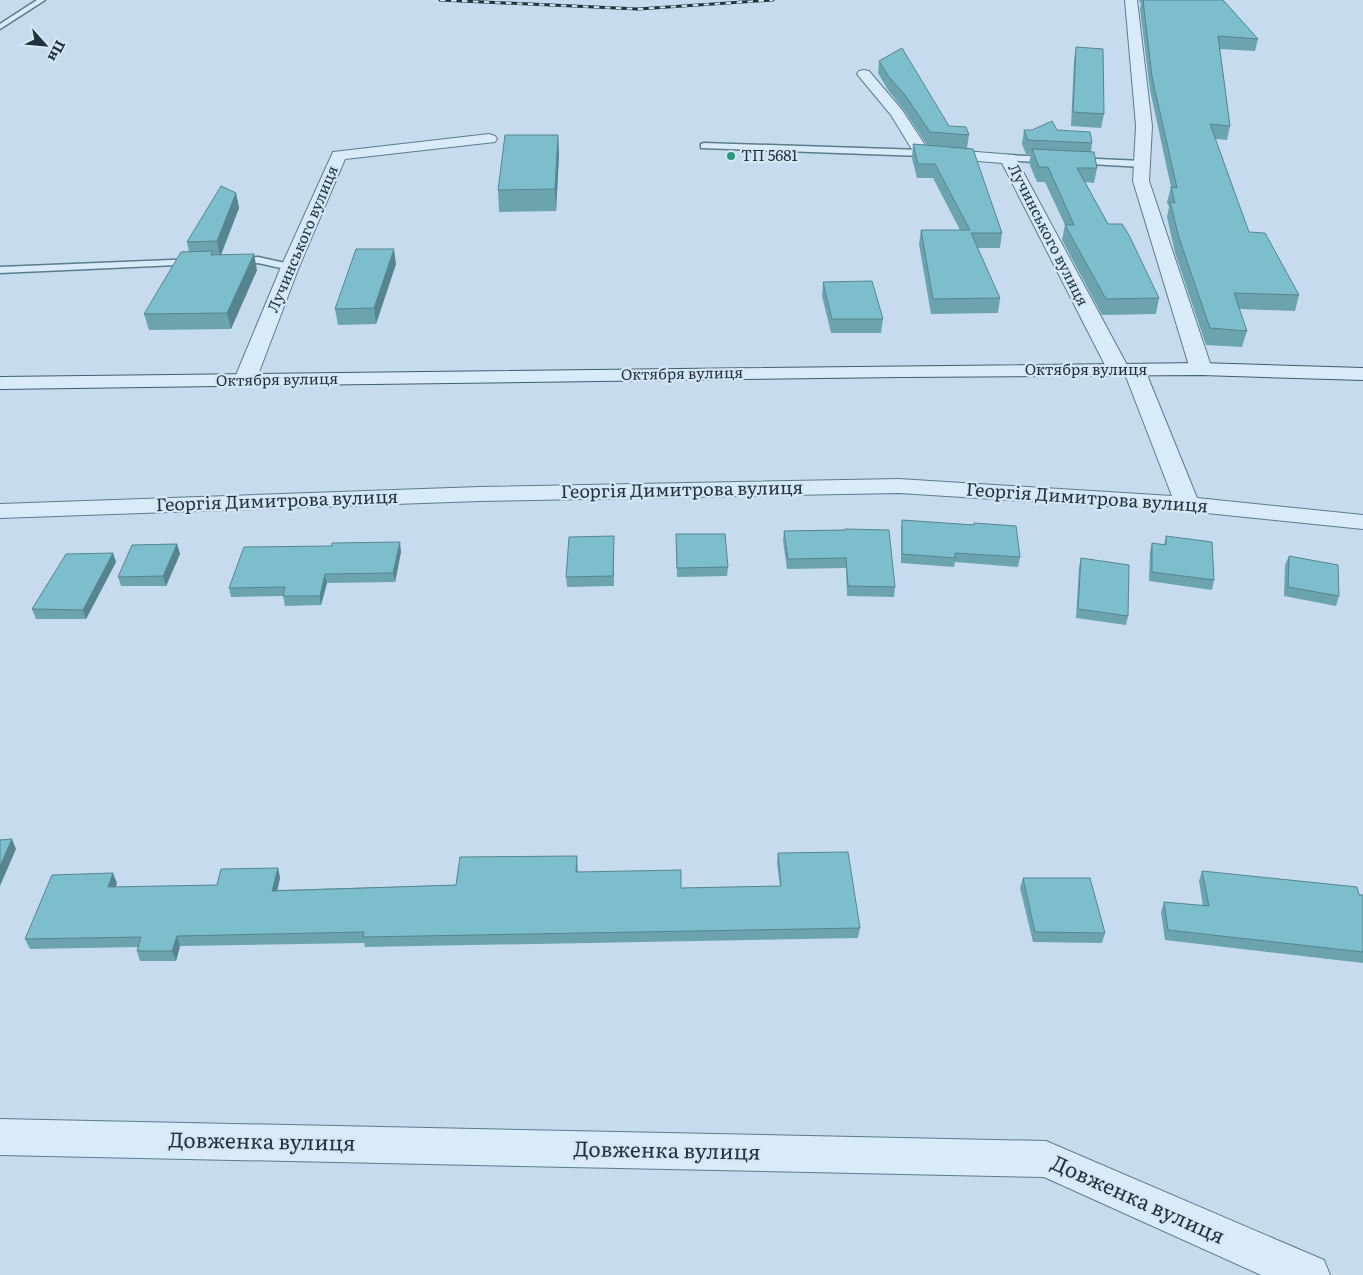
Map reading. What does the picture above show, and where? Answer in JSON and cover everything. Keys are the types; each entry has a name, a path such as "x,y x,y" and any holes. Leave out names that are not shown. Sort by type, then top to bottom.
{"street":[{"path":"1131,0 1144,126 1142,181 1201,370"},
{"path":"864,74 897,113 922,152"},
{"name":"Лучинського вулиця","path":"245,380 290,267 339,154 489,139"},
{"name":"Лучинського вулиця","path":"922,152 1008,158 1126,369 1187,504"},
{"name":"Октября вулиця","path":"0,383 1126,369 1363,374"},
{"name":"Георгія Димитрова вулиця","path":"0,511 479,494 899,486 1187,504 1363,522"},
{"name":"Довженка вулиця","path":"0,1137 1046,1159 1309,1275"}],"lane":[{"path":"0,27 42,0"},
{"path":"704,146 922,152"},
{"path":"1008,158 1144,164"},
{"path":"228,261 258,260 290,267"},
{"path":"0,270 208,262"}],"building":[{"path":"1143,0 1223,0 1258,39 1218,36 1230,126 1210,124 1249,232 1265,233 1299,295 1234,293 1247,331 1210,328 1179,238 1170,202 1175,203 1171,187 1177,188 1152,77"},
{"path":"1076,47 1103,49 1104,114 1073,112"},
{"path":"902,48 949,126 966,127 969,135 930,132 879,61"},
{"path":"1052,121 1057,130 1090,132 1092,143 1028,140 1024,130 1032,130"},
{"path":"505,135 558,135 555,189 498,190"},
{"path":"913,144 973,149 1002,233 971,233 1000,298 933,299 921,230 970,230 935,164 918,164"},
{"path":"1032,149 1094,152 1097,168 1077,168 1108,224 1122,224 1129,235 1159,298 1106,299 1065,225 1074,225 1048,167 1039,167"},
{"path":"221,186 236,193 217,241 187,242"},
{"path":"356,249 394,249 374,308 335,309"},
{"path":"213,251 211,255 254,254 227,313 144,314 181,252"},
{"path":"872,281 883,319 832,319 823,282"},
{"path":"902,520 1016,526 1020,557 955,553 955,558 902,554"},
{"path":"889,530 895,587 848,586 846,558 788,559 784,531"},
{"path":"676,534 725,534 728,567 677,568"},
{"path":"614,536 613,576 566,577 569,537"},
{"path":"1166,536 1212,542 1214,580 1152,572 1152,543 1166,545"},
{"path":"400,542 393,573 325,574 320,596 283,596 285,587 229,588 244,547 332,546 332,543"},
{"path":"177,544 163,576 118,577 132,545"},
{"path":"113,553 83,610 32,609 66,554"},
{"path":"1289,556 1338,565 1339,596 1288,587"},
{"path":"1081,558 1129,565 1128,616 1078,609"},
{"path":"12,839 0,866 0,840"},
{"path":"848,852 860,928 363,937 364,932 177,936 172,951 137,951 141,937 25,939 52,875 113,873 108,887 217,885 221,869 278,868 272,891 456,885 460,857 577,856 576,872 681,870 681,888 781,886 778,853"},
{"path":"1202,871 1357,887 1359,895 1363,895 1363,952 1168,930 1164,902 1209,906"},
{"path":"1023,878 1090,878 1105,933 1035,932"}],"railway":[{"path":"440,0 638,9 773,0"}],"place":[{"name":"ТП 5681","path":"731,156"}]}
